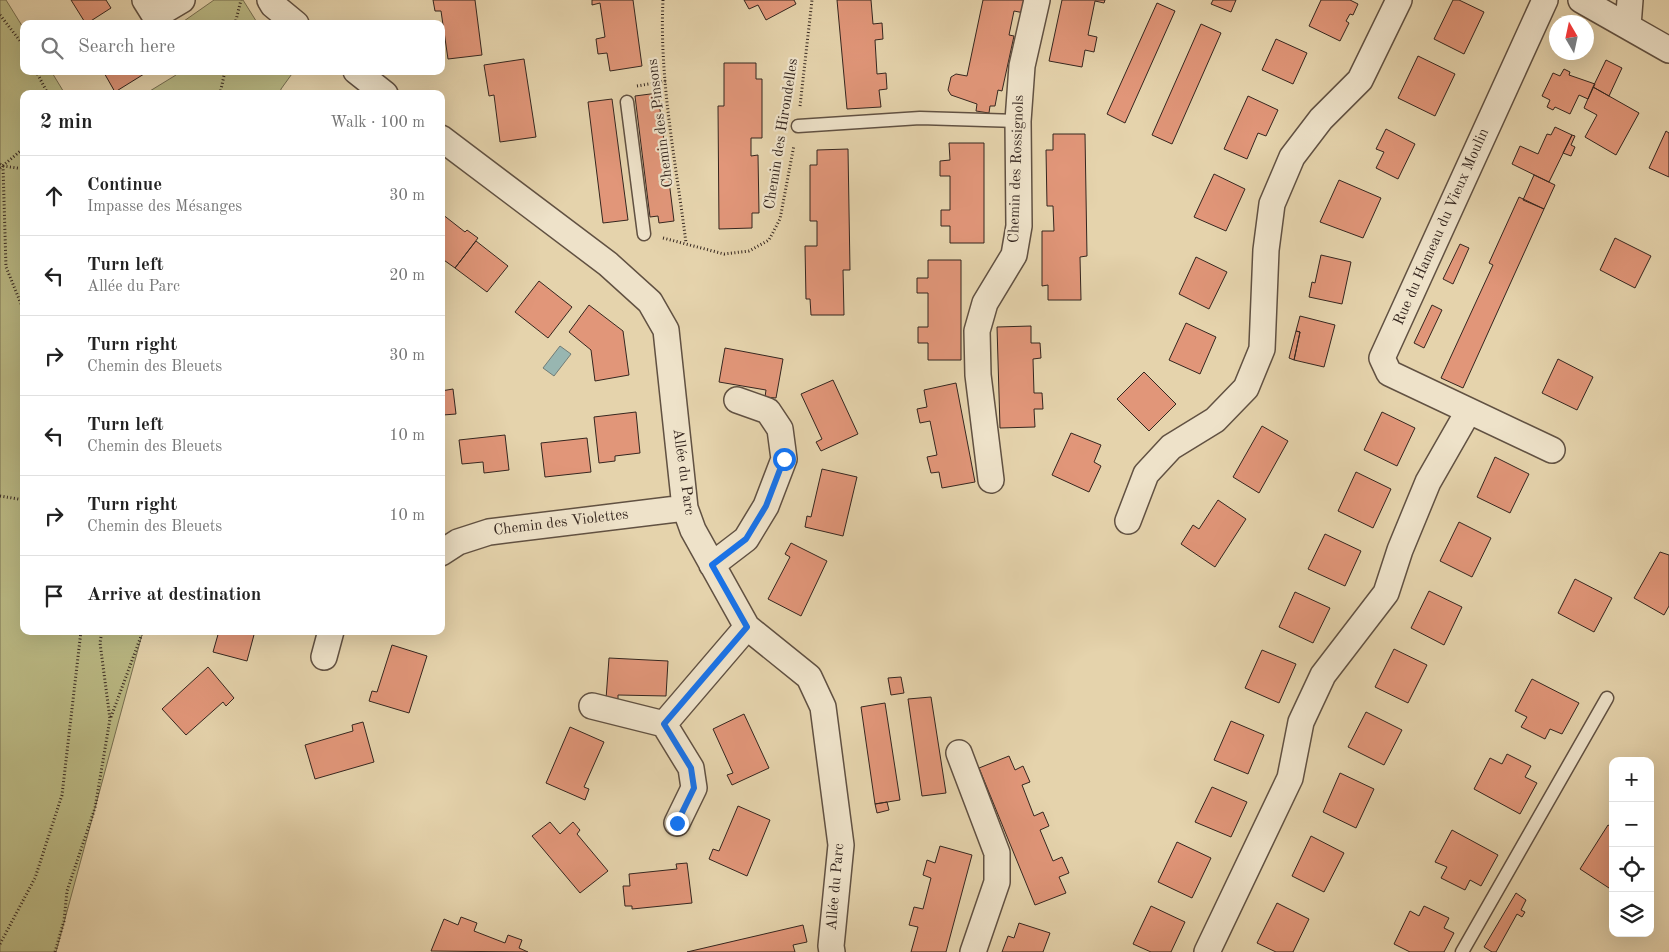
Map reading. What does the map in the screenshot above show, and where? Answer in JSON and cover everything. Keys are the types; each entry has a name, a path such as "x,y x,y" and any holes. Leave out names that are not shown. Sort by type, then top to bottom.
{"street":[{"path":"145,0 155,16 182,0"},
{"path":"270,0 273,5 291,20"},
{"name":"Chemin des Rossignols","path":"991,480 978,375 977,331 985,303 1014,255 1019,226 1018,121 1022,66 1037,0"},
{"path":"1128,521 1146,474 1171,447 1216,420 1246,388 1262,349 1266,250 1272,204 1292,157 1322,119 1360,80 1399,0"},
{"name":"Rue du Hameau du Vieux Moulin","path":"1545,0 1382,358 1389,373 1468,412 1552,450"},
{"path":"1581,0 1669,50"},
{"path":"1628,26 1630,0"},
{"path":"361,75 380,90"},
{"name":"Allée du Parc","path":"445,146 608,264 650,302 666,330 685,508 693,530 747,627 809,677 824,707 841,845 832,952"},
{"path":"712,565 746,539 766,506 784,459 780,428 768,411 737,400"},
{"path":"1207,952 1290,778 1301,722 1323,675 1386,593 1400,550 1428,482 1468,412"},
{"name":"Chemin des Violettes","path":"445,550 458,542 489,532 685,508"},
{"path":"664,724 747,627"},
{"path":"324,658 330,635"},
{"path":"592,706 664,724 691,768 694,788 677,823"},
{"path":"959,753 997,853 997,882 973,952"}],"lane":[{"path":"627,102 644,234"},
{"path":"798,126 920,118 1018,121"},
{"path":"1462,952 1606,698"}],"path":[{"path":"236,20 241,0"},
{"name":"Chemin des Pinsons","path":"663,0 662,28 666,81 686,243"},
{"name":"Chemin des Hirondelles","path":"644,234 724,254 749,251 770,240 780,219 798,126 812,0"},
{"path":"0,15 20,41"},
{"path":"38,75 46,90"},
{"path":"221,90 224,75"},
{"path":"1,166 20,151"},
{"path":"0,159 6,267 20,301"},
{"path":"1,166 20,168"},
{"path":"0,496 20,499"},
{"path":"0,944 35,878 62,795 81,635"},
{"path":"101,635 100,643 110,720"},
{"path":"55,952 64,920 67,891 95,808 110,720 142,635"}],"shaded area":[{"path":"0,0 6,0 20,23 20,75 53,75 63,90 20,90 20,635 142,635 56,952 0,952"},
{"path":"214,0 243,0 256,20 185,20"},
{"path":"176,75 291,75 281,90 152,90"}],"water":[{"path":"560,346 571,354 554,376 543,368"}],"building":[{"path":"71,0 106,0 111,8 92,20 84,20"},
{"path":"433,0 475,0 482,55 448,59 445,20 442,20 441,11 435,11"},
{"path":"592,0 633,0 642,66 610,71 607,53 598,54 596,39 605,37 600,3 592,5"},
{"path":"744,0 794,0 796,4 766,20 758,5 749,9"},
{"path":"837,0 871,0 873,24 882,23 883,39 875,40 877,74 886,73 887,89 879,90 881,107 847,109"},
{"path":"983,0 1027,0 1024,13 1014,11 1009,35 1014,36 1002,91 998,90 995,106 990,106 989,113 976,111 977,104 951,95 948,90 951,77 956,74 967,76"},
{"path":"1062,0 1105,0 1104,3 1095,1 1088,35 1097,37 1094,52 1085,50 1082,67 1049,61"},
{"path":"1213,0 1236,0 1231,12 1211,4"},
{"path":"1321,0 1350,0 1358,4 1353,15 1350,14 1346,21 1349,23 1340,41 1309,26"},
{"path":"1453,0 1459,0 1484,12 1464,54 1434,39"},
{"path":"1157,3 1175,11 1125,123 1107,114"},
{"path":"1201,24 1221,33 1172,144 1152,135"},
{"path":"1276,39 1307,53 1293,84 1262,70"},
{"path":"1418,56 1455,74 1435,116 1398,98"},
{"path":"524,59 536,137 500,142 494,95 489,96 484,65"},
{"path":"1606,60 1622,68 1609,96 1593,87"},
{"path":"724,63 756,63 756,79 762,79 762,138 751,138 751,156 758,155 759,213 752,213 752,228 719,229 718,106 724,106"},
{"path":"1564,69 1570,72 1569,75 1595,84 1588,99 1579,95 1570,114 1555,107 1553,110 1547,107 1550,100 1542,96 1553,73 1560,76"},
{"path":"105,75 142,75 118,90 114,90"},
{"path":"1593,87 1639,113 1616,155 1585,137 1597,115 1584,108"},
{"path":"658,93 674,221 659,223 658,216 650,217 635,96"},
{"path":"1248,96 1278,110 1266,136 1258,133 1247,159 1224,149"},
{"path":"612,99 628,220 603,223 588,102"},
{"path":"1555,127 1572,135 1549,182 1512,164 1520,146 1538,154 1547,134 1551,135"},
{"path":"1386,129 1415,144 1398,179 1376,168 1384,152 1376,149"},
{"path":"1666,131 1669,133 1669,177 1649,168"},
{"path":"1053,134 1085,134 1087,256 1080,257 1081,300 1048,300 1048,285 1042,286 1042,231 1054,231 1053,206 1047,206 1046,150 1053,150"},
{"path":"1572,135 1575,136 1571,145 1575,147 1571,156 1563,153"},
{"path":"949,143 984,143 984,243 950,243 950,226 941,226 941,210 950,210 950,176 940,176 940,161 950,160"},
{"path":"848,149 850,270 843,270 844,315 811,315 810,299 806,299 805,246 817,246 817,221 810,221 810,165 817,165 817,150"},
{"path":"1214,174 1245,189 1226,231 1194,217"},
{"path":"1534,175 1555,185 1544,209 1523,200"},
{"path":"1339,180 1381,198 1363,238 1320,222"},
{"path":"1519,197 1544,209 1463,388 1441,378 1493,265 1489,263"},
{"path":"445,216 465,232 467,230 478,238 455,268 445,261"},
{"path":"1615,238 1651,256 1635,288 1600,270"},
{"path":"476,241 508,266 487,292 455,268"},
{"path":"1460,244 1469,248 1453,284 1443,279"},
{"path":"1321,255 1351,262 1342,304 1309,297 1312,282 1315,283"},
{"path":"1196,257 1227,272 1209,309 1179,294"},
{"path":"928,260 961,260 961,360 928,360 928,343 918,343 918,327 928,327 928,293 917,293 917,278 928,278"},
{"path":"539,281 572,307 548,338 515,312"},
{"path":"589,305 623,331 629,375 595,381 591,350 569,332"},
{"path":"1432,305 1442,310 1424,348 1414,343"},
{"path":"1300,316 1335,325 1324,367 1294,360 1300,332 1296,331"},
{"path":"1186,323 1216,337 1200,374 1169,360"},
{"path":"1031,326 1031,343 1040,343 1041,358 1033,359 1034,393 1042,393 1043,409 1034,409 1035,427 1000,428 997,327"},
{"path":"1296,331 1300,332 1294,360 1289,358"},
{"path":"725,348 783,359 776,398 765,397 766,390 719,382"},
{"path":"1558,359 1593,377 1577,410 1542,393"},
{"path":"1144,372 1176,404 1149,431 1117,399"},
{"path":"833,380 858,434 821,451 816,442 822,439 801,394"},
{"path":"956,383 975,482 942,488 939,472 931,473 927,457 937,455 930,421 920,423 917,409 927,407 924,390"},
{"path":"453,389 456,414 445,415 445,390"},
{"path":"636,412 640,453 615,456 615,461 599,463 594,417"},
{"path":"1382,412 1415,428 1397,466 1364,450"},
{"path":"1262,426 1288,441 1259,493 1233,477"},
{"path":"1071,433 1101,445 1094,462 1101,466 1089,492 1052,475"},
{"path":"505,435 509,470 484,473 483,462 462,464 459,440"},
{"path":"587,438 591,472 545,477 541,443"},
{"path":"1495,457 1529,474 1510,513 1477,497"},
{"path":"822,469 857,477 843,536 805,527 807,516 811,517"},
{"path":"1356,472 1391,489 1373,528 1338,511"},
{"path":"1218,500 1246,519 1215,567 1181,544 1193,525 1199,529"},
{"path":"1459,522 1491,538 1472,577 1440,561"},
{"path":"1325,534 1361,551 1345,586 1308,569"},
{"path":"791,543 827,561 801,616 768,599 790,557 785,554"},
{"path":"1660,552 1669,555 1669,606 1664,615 1634,598"},
{"path":"1575,579 1612,598 1594,632 1558,613"},
{"path":"1429,591 1462,607 1444,645 1411,628"},
{"path":"1295,592 1330,608 1313,643 1279,627"},
{"path":"218,635 254,635 247,661 213,652"},
{"path":"392,645 427,656 409,713 369,701 372,691 377,692"},
{"path":"1394,649 1427,665 1408,703 1375,687"},
{"path":"1262,650 1296,664 1279,703 1245,688"},
{"path":"609,658 668,661 666,696 618,695 618,699 606,699"},
{"path":"208,667 234,698 226,706 223,702 186,735 162,709"},
{"path":"901,677 904,693 891,695 888,678"},
{"path":"1532,679 1579,703 1562,734 1550,729 1545,739 1521,727 1527,717 1515,711"},
{"path":"931,697 946,793 922,796 908,699"},
{"path":"885,703 900,800 875,804 861,707"},
{"path":"1366,712 1402,730 1384,765 1348,747"},
{"path":"744,714 769,768 732,785 727,775 733,773 713,729"},
{"path":"1231,721 1264,735 1248,774 1214,760"},
{"path":"363,722 374,762 315,779 305,745 353,731 352,725"},
{"path":"570,727 604,742 584,787 589,789 585,800 546,783"},
{"path":"1507,754 1531,766 1525,777 1537,783 1520,814 1474,789 1490,758 1502,764"},
{"path":"1009,756 1015,770 1023,766 1030,782 1022,785 1034,816 1043,812 1049,826 1040,830 1053,861 1062,857 1069,873 1059,877 1066,893 1035,905 979,768"},
{"path":"1340,773 1374,789 1356,828 1323,812"},
{"path":"1212,787 1247,802 1231,837 1195,822"},
{"path":"887,802 889,810 877,813 875,804"},
{"path":"738,806 770,820 747,876 709,859 713,849 719,851"},
{"path":"550,822 560,834 573,822 580,830 577,834 608,871 580,893 532,836"},
{"path":"1608,825 1609,826 1609,888 1580,869"},
{"path":"1452,830 1498,855 1481,886 1470,880 1465,890 1441,878 1447,867 1435,862"},
{"path":"1311,836 1344,853 1324,892 1292,876"},
{"path":"1177,842 1211,858 1192,898 1158,882"},
{"path":"940,846 972,855 946,952 911,952 918,927 909,925 914,907 923,909 931,878 923,875 927,860 935,863"},
{"path":"687,863 692,903 632,909 632,906 625,906 623,886 630,886 629,874 677,869 676,864"},
{"path":"1516,893 1526,900 1521,910 1525,912 1522,917 1517,914 1496,952 1492,952 1484,947"},
{"path":"1277,903 1309,919 1293,952 1276,952 1257,943"},
{"path":"1151,906 1185,922 1171,952 1151,952 1133,944"},
{"path":"1424,906 1449,918 1444,928 1454,933 1444,952 1410,952 1394,944 1410,911 1419,916"},
{"path":"461,917 477,923 474,931 505,943 508,935 522,940 519,948 528,952 431,951 444,919 458,925"},
{"path":"1019,923 1050,933 1043,952 1002,952 1008,936 1014,938"},
{"path":"803,925 807,942 793,945 795,952 687,952"}],"route":[{"path":"677,823 694,788 691,768 664,724 747,627 712,565 746,539 766,506 784,459"}]}
